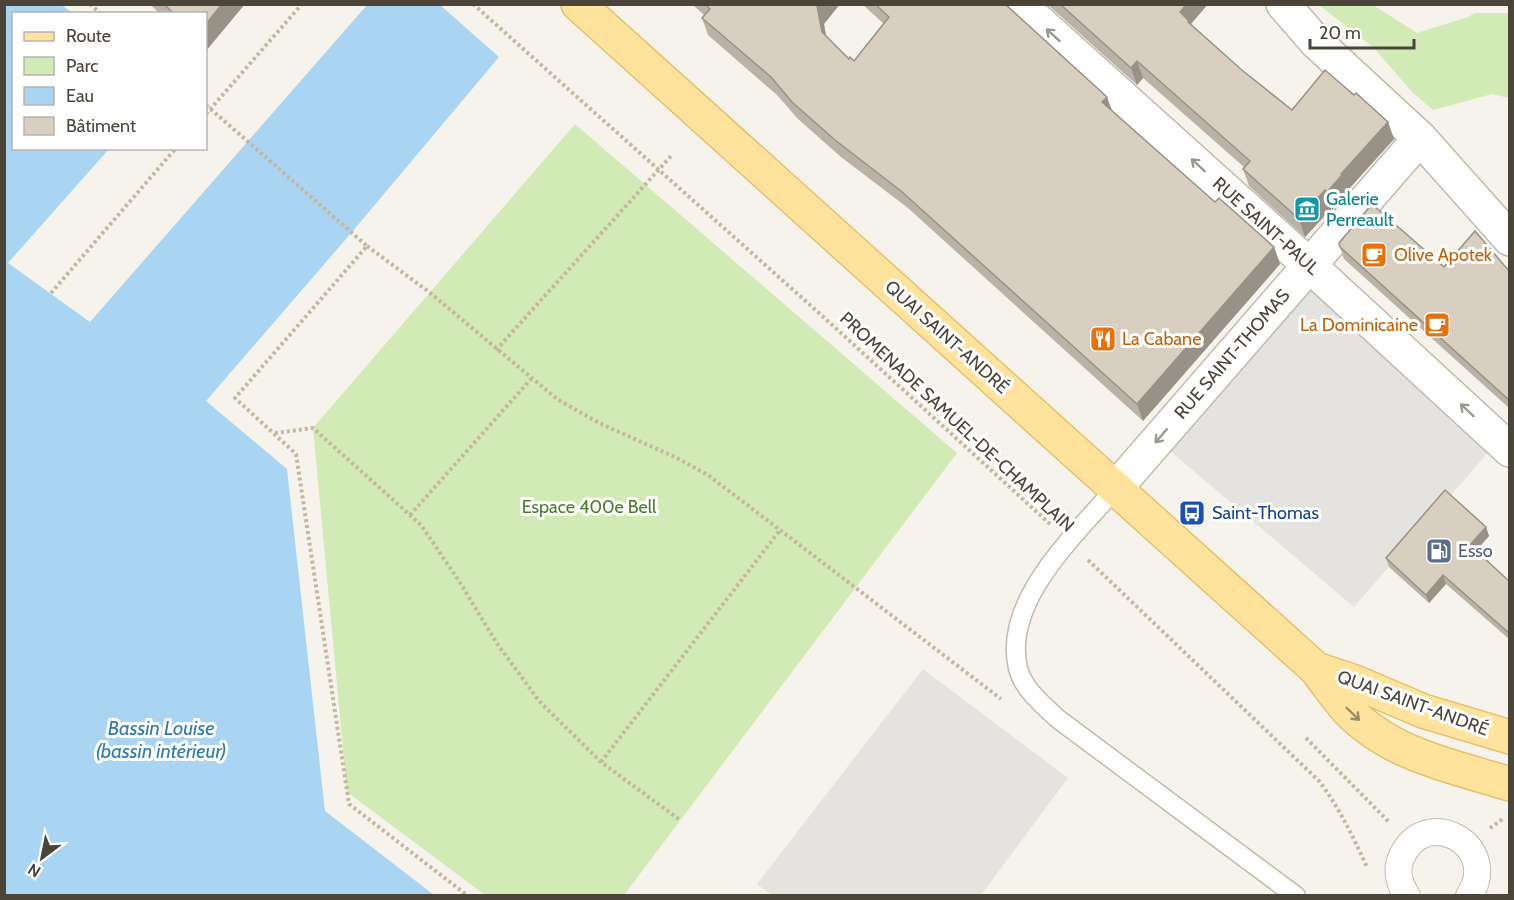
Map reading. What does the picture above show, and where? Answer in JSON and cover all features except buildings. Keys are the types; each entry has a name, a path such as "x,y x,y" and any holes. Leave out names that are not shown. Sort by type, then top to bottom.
{"main road":[{"name":"QUAI SAINT-ANDRÉ","path":"578,4 1316,669 1347,709 1368,728 1387,742 1412,754 1509,784"},
{"name":"QUAI SAINT-ANDRÉ","path":"1316,669 1355,682 1423,711 1509,737"}],"street":[{"name":"RUE SAINT-PAUL","path":"1019,4 1309,265 1509,450"},
{"path":"1283,4 1316,42 1419,138 1509,239"},
{"name":"RUE SAINT-THOMAS","path":"1116,488 1419,138"},
{"path":"1407,896 1401,886 1398,873 1405,849 1426,834 1439,831 1452,834 1472,850 1477,862 1477,876 1469,896"}],"lane":[{"path":"1116,488 1040,580 1022,611 1016,640 1018,670 1032,695 1058,719 1296,896"}],"path":[{"path":"207,113 302,4"},
{"name":"PROMENADE SAMUEL-DE-CHAMPLAIN","path":"474,5 818,312 1069,543 1319,781 1347,824 1368,868"},
{"path":"207,106 367,246 429,292 557,399 708,475 1001,699"},
{"path":"51,293 174,150"},
{"path":"496,350 670,156"},
{"path":"367,246 235,398 296,454 349,804 468,896"},
{"path":"410,515 531,379"},
{"path":"273,433 313,428 421,525 459,581 495,642 539,701 601,762 680,820"},
{"path":"601,762 781,530"},
{"path":"1306,738 1411,843"}],"green space":[{"path":"1319,5 1373,5 1417,33 1475,13 1509,13 1509,98 1492,94 1433,110 1413,93 1373,47"},
{"name":"Espace 400e Bell","path":"575,124 957,453 624,895 485,895 347,792 313,428"}],"shaded area":[{"path":"1312,285 1491,449 1354,607 1170,451"},
{"path":"923,669 1068,778 981,895 772,895 757,884"}],"water":[{"name":"Bassin Louise (bassin intérieur)","path":"5,4 62,5 71,12 12,12 12,150 108,150 8,263 90,322 367,5 440,5 499,57 206,401 287,469 325,811 434,895 5,895"}],"place":[{"name":"Galerie Perreault","path":"1307,209"},
{"name":"Olive Apotek","path":"1374,255"},
{"name":"La Dominicaine","path":"1437,325"},
{"name":"La Cabane","path":"1103,339"},
{"name":"Saint-Thomas","path":"1192,513"},
{"name":"Esso","path":"1439,551"}]}
